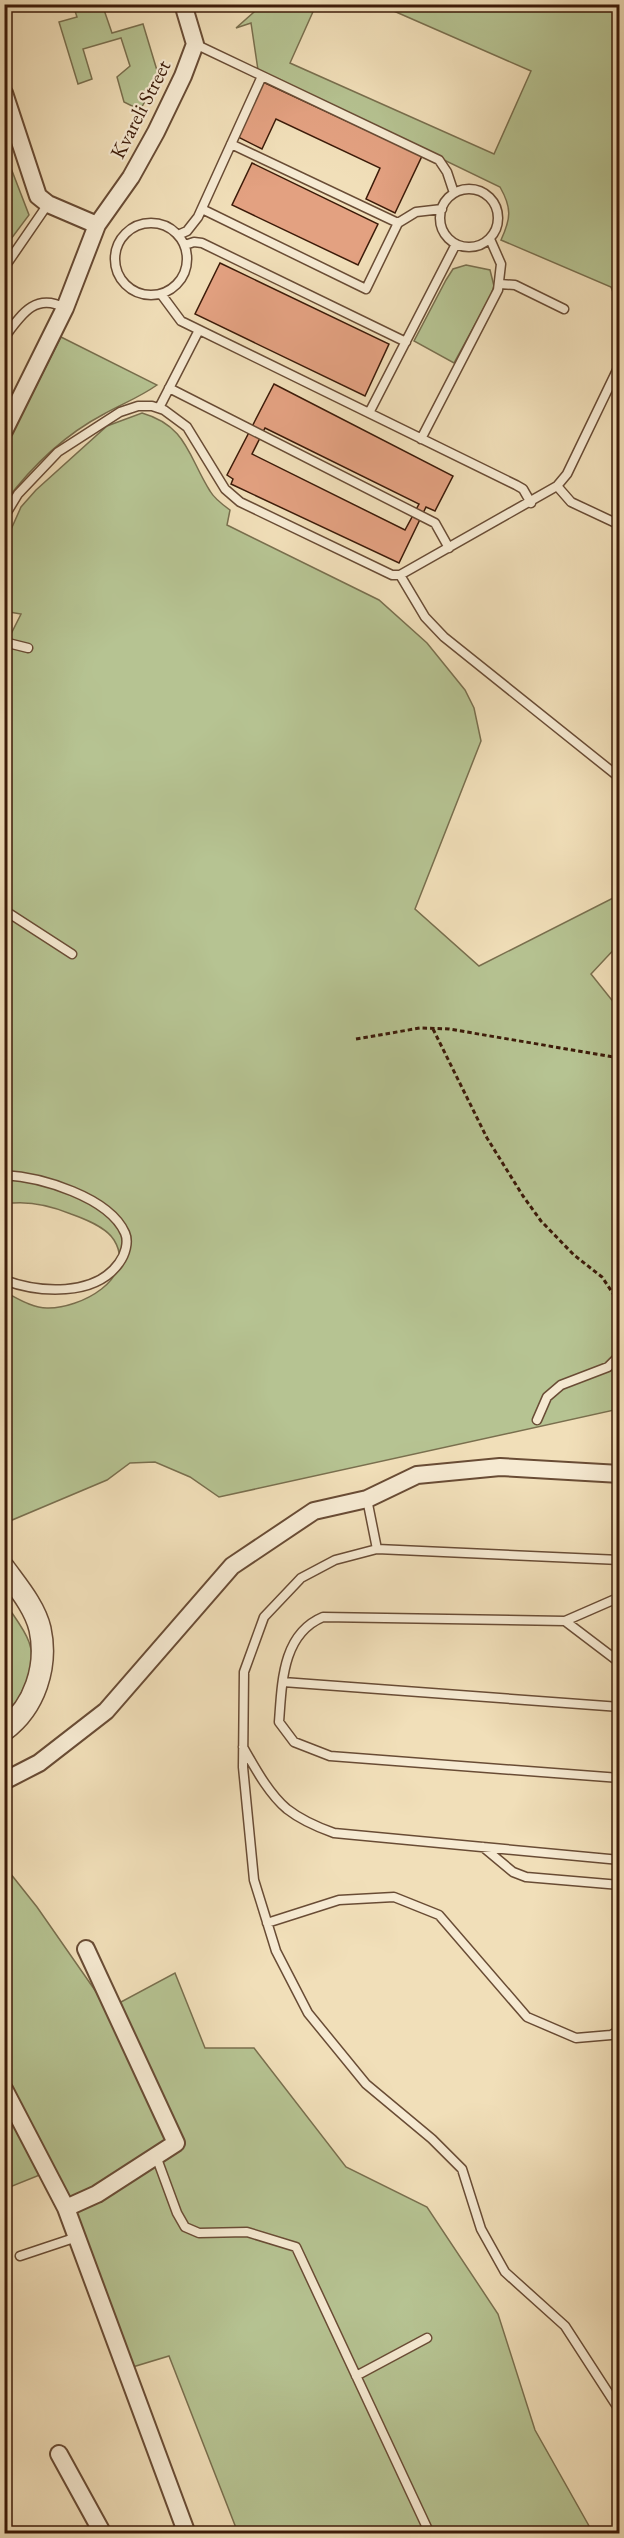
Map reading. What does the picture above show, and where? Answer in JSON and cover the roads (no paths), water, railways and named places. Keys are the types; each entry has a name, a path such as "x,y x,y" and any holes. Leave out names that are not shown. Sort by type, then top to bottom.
{"street":[{"name":"Kvareli Street","path":"4,431 65,308 97,225 131,177 156,132 195,44 183,4"},
{"path":"4,93 38,196 48,204 97,225"},
{"path":"4,1781 39,1763 106,1711 232,1566 314,1511 367,1499 417,1475 500,1467 620,1474"},
{"path":"4,1568 24,1596 40,1629 41,1663 33,1697 4,1730"},
{"path":"66,2208 97,2194 176,2143 86,1949"},
{"path":"4,2089 66,2208 187,2534"},
{"path":"59,2454 103,2534"}],"lane":[{"path":"195,44 440,160 447,172 454,194"},
{"path":"178,235 193,226 202,209 261,75"},
{"path":"231,144 398,222"},
{"path":"473,189 490,198 498,214 495,232 490,239 473,247 456,244 442,229 442,209 446,200 454,194 473,189"},
{"path":"4,268 48,204"},
{"path":"202,209 366,289 398,222 416,212 442,209"},
{"path":"146,223 157,223 168,227 185,245 186,269 172,289 161,294 143,294 127,287 119,278 115,266 118,243 134,227 146,223"},
{"path":"421,439 500,284 501,264 490,239"},
{"path":"185,245 194,242 202,243 406,342"},
{"path":"369,413 456,244"},
{"path":"500,284 515,285 564,309"},
{"path":"161,294 181,321 523,489 531,503"},
{"path":"4,338 24,311 40,303 54,302 65,308"},
{"path":"159,408 199,330"},
{"path":"4,517 18,494 58,452 120,412 138,406 152,406 159,408 187,427 225,489 240,502 392,575 400,575 531,503 557,486 567,474 620,364"},
{"path":"169,388 435,523 449,548"},
{"path":"557,486 571,502 620,525"},
{"path":"400,575 425,617 444,637 620,778"},
{"path":"4,642 28,648"},
{"path":"4,910 72,954"},
{"path":"4,1175 42,1180 73,1191 112,1213 126,1234 125,1255 111,1274 88,1286 22,1287 4,1280"},
{"path":"537,1420 547,1397 561,1385 608,1367 620,1355"},
{"path":"367,1499 377,1550"},
{"path":"620,1560 377,1550 336,1560 301,1578 264,1617 244,1672 243,1747 254,1880 276,1951 308,2013 366,2084 432,2139 462,2169 481,2229 505,2272 565,2326 620,2411"},
{"path":"620,1597 565,1621 323,1617 308,1623 293,1641 282,1682 279,1722 294,1742 330,1756 620,1778"},
{"path":"565,1621 615,1659 620,1659"},
{"path":"282,1682 620,1707"},
{"path":"243,1747 259,1774 286,1808 309,1823 334,1833 620,1860"},
{"path":"482,1847 513,1872 526,1877 620,1886"},
{"path":"267,1923 339,1900 394,1897 439,1915 527,2017 576,2038 610,2035 620,2030"},
{"path":"156,2156 184,2226 199,2233 247,2232 296,2247 430,2534"},
{"path":"20,2256 77,2237"},
{"path":"356,2376 427,2338"}]}
